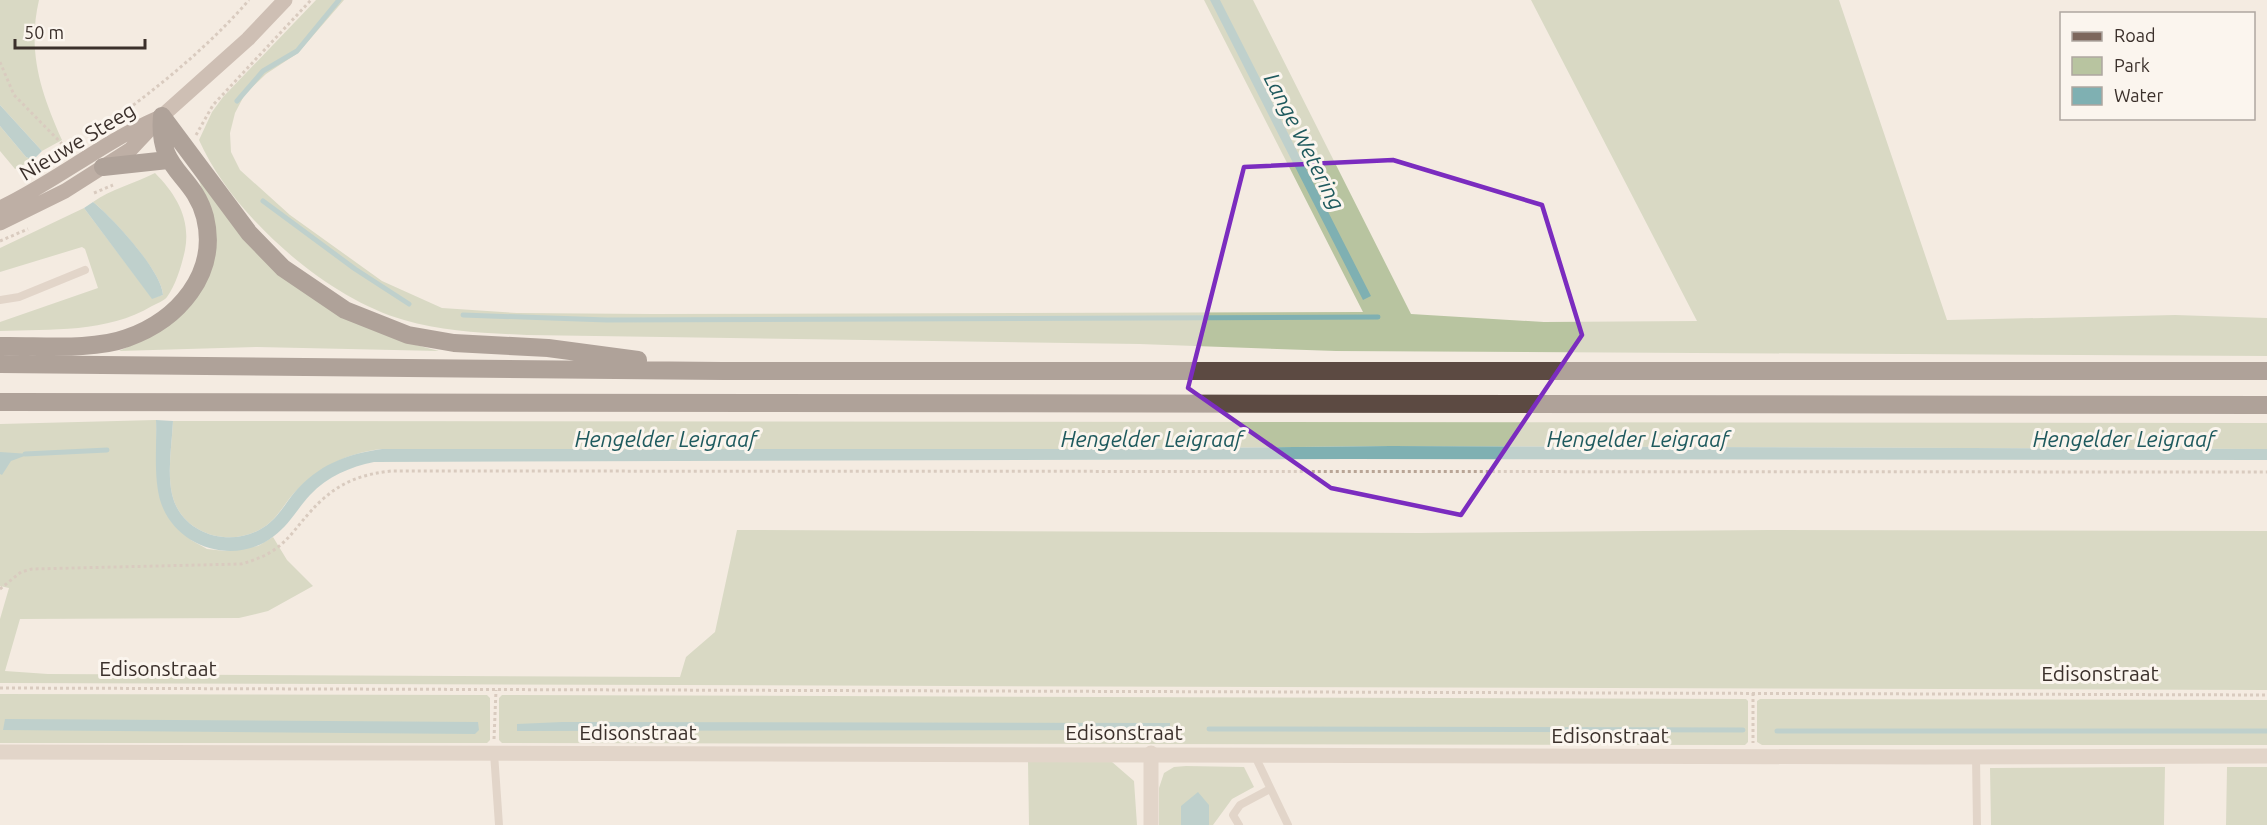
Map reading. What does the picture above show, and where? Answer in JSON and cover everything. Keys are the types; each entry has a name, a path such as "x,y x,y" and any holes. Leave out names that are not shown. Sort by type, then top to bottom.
{"highway":[{"path":"162,116 249,233 283,268 345,310 373,323 408,335 454,343 548,348 723,371"},
{"path":"0,346 99,344 126,339 153,326 184,304 200,278 207,252 205,217 193,190 168,160 160,134 162,116"},
{"path":"103,167 168,160"},
{"path":"0,364 723,371 2267,370"},
{"path":"0,402 2267,405"}],"main road":[{"path":"162,116 248,39 285,0"},
{"name":"Nieuwe Steeg","path":"0,208 78,165 131,130 162,116"},
{"name":"Nieuwe Steeg","path":"0,223 65,191 103,167 140,142 162,116"}],"street":[{"name":"Edisonstraat","path":"0,752 2267,756"},
{"path":"1151,753 1151,825"}],"lane":[{"path":"0,300 19,297 85,270"},
{"path":"494,753 499,825"},
{"path":"1254,754 1288,825"},
{"path":"1976,757 1977,825"},
{"path":"1239,825 1233,815 1240,805 1270,789"}],"path":[{"path":"141,100 232,19 249,0"},
{"path":"186,147 199,131 213,105 311,0"},
{"path":"0,62 14,95 68,151 78,165"},
{"path":"85,198 116,183"},
{"path":"0,242 36,225"},
{"path":"0,589 21,572 32,569 241,564 264,558 299,528 323,500 349,481 364,474 391,471 2267,472"},
{"name":"Edisonstraat","path":"0,688 2267,695"},
{"path":"494,753 496,690"},
{"path":"1753,693 1753,756"}],"highlighted area":[{"path":"1393,160 1542,205 1582,335 1461,515 1331,488 1188,388 1244,167"}],"green space":[{"path":"0,0 39,0 35,55 42,89 62,140 42,151 0,105"},
{"path":"316,0 344,0 298,53 266,74 245,94 235,113 230,133 231,152 240,170 290,215 382,281 442,308 517,313 653,314 1363,312 1204,0 1253,0 1411,314 1544,322 1697,321 1531,0 1839,0 1947,320 2175,315 2267,318 2267,356 1336,351 1139,344 527,335 434,327 404,320 374,309 344,293 285,250 234,197 214,168 199,140 212,112 223,97"},
{"path":"0,126 26,157 33,160 15,169 0,151"},
{"path":"155,173 175,198 186,228 182,262 173,287 166,298 135,315 98,325 0,331 0,322 98,288 85,249 82,247 0,272 0,248 84,208 152,298 163,295 161,285 146,260 112,219 93,202"},
{"path":"197,175 242,236 401,341 439,351 257,347 119,351 159,332 187,310 208,206"},
{"path":"156,420 158,488 191,540 207,549 225,551 258,546 273,537 287,560 313,586 268,611 239,618 20,619 5,671 48,674 680,677 686,657 715,632 737,530 1419,533 1768,530 2267,531 2267,690 0,683 0,619 9,588 0,586 0,424"},
{"path":"173,421 2267,423 2267,449 1390,446 1099,449 382,449 345,458 324,469 294,493 273,520 264,527 251,534 223,537 197,528 186,520 177,508 172,494 170,476"},
{"path":"0,694 487,695 490,698 490,740 487,743 0,743"},
{"path":"502,695 1746,699 1748,701 1748,742 1745,745 502,743 499,740 499,698"},
{"path":"1760,699 2267,700 2267,745 1762,745 1757,742 1757,701"},
{"path":"1028,762 1112,762 1134,781 1137,825 1029,825"},
{"path":"1174,767 1244,767 1254,787 1232,799 1213,825 1209,825 1209,805 1181,806 1181,825 1159,825 1159,788 1164,773"},
{"path":"2165,767 2164,825 1991,825 1990,768"},
{"path":"2227,767 2267,767 2267,825 2226,825"}],"water":[{"path":"1210,0 1220,0 1371,296 1363,300"},
{"path":"0,105 42,151 33,160 26,157 0,126"},
{"path":"93,202 135,245 154,272 163,295 152,299 84,208"},
{"path":"156,420 173,421 170,476 172,494 177,508 186,520 197,528 223,537 251,534 269,524 303,483 323,468 356,454 382,449 1099,449 1390,446 2267,449 2267,460 1349,459 374,462 348,470 324,483 310,495 289,522 274,536 259,545 243,550 226,551 194,542 180,532 169,519 161,503 157,483"},
{"path":"0,452 30,454 11,461 2,475 0,474"},
{"path":"5,719 478,722 479,730 475,734 3,730"},
{"path":"562,722 1170,723 1170,730 517,731 517,724"},
{"path":"1198,792 1209,805 1209,825 1181,825 1181,806"}],"waterway":[{"path":"237,101 263,71 297,51 339,0"},
{"path":"263,201 355,269 409,304"},
{"path":"463,315 607,320 1378,317"},
{"path":"25,454 107,450"},
{"path":"1209,729 1743,730"},
{"path":"1777,731 2267,731"}],"water label":[{"name":"Lange Wetering","path":"1305,141"},
{"name":"Hengelder Leigraaf","path":"666,438"},
{"name":"Hengelder Leigraaf","path":"1152,438"},
{"name":"Hengelder Leigraaf","path":"1638,438"},
{"name":"Hengelder Leigraaf","path":"2124,438"}]}
